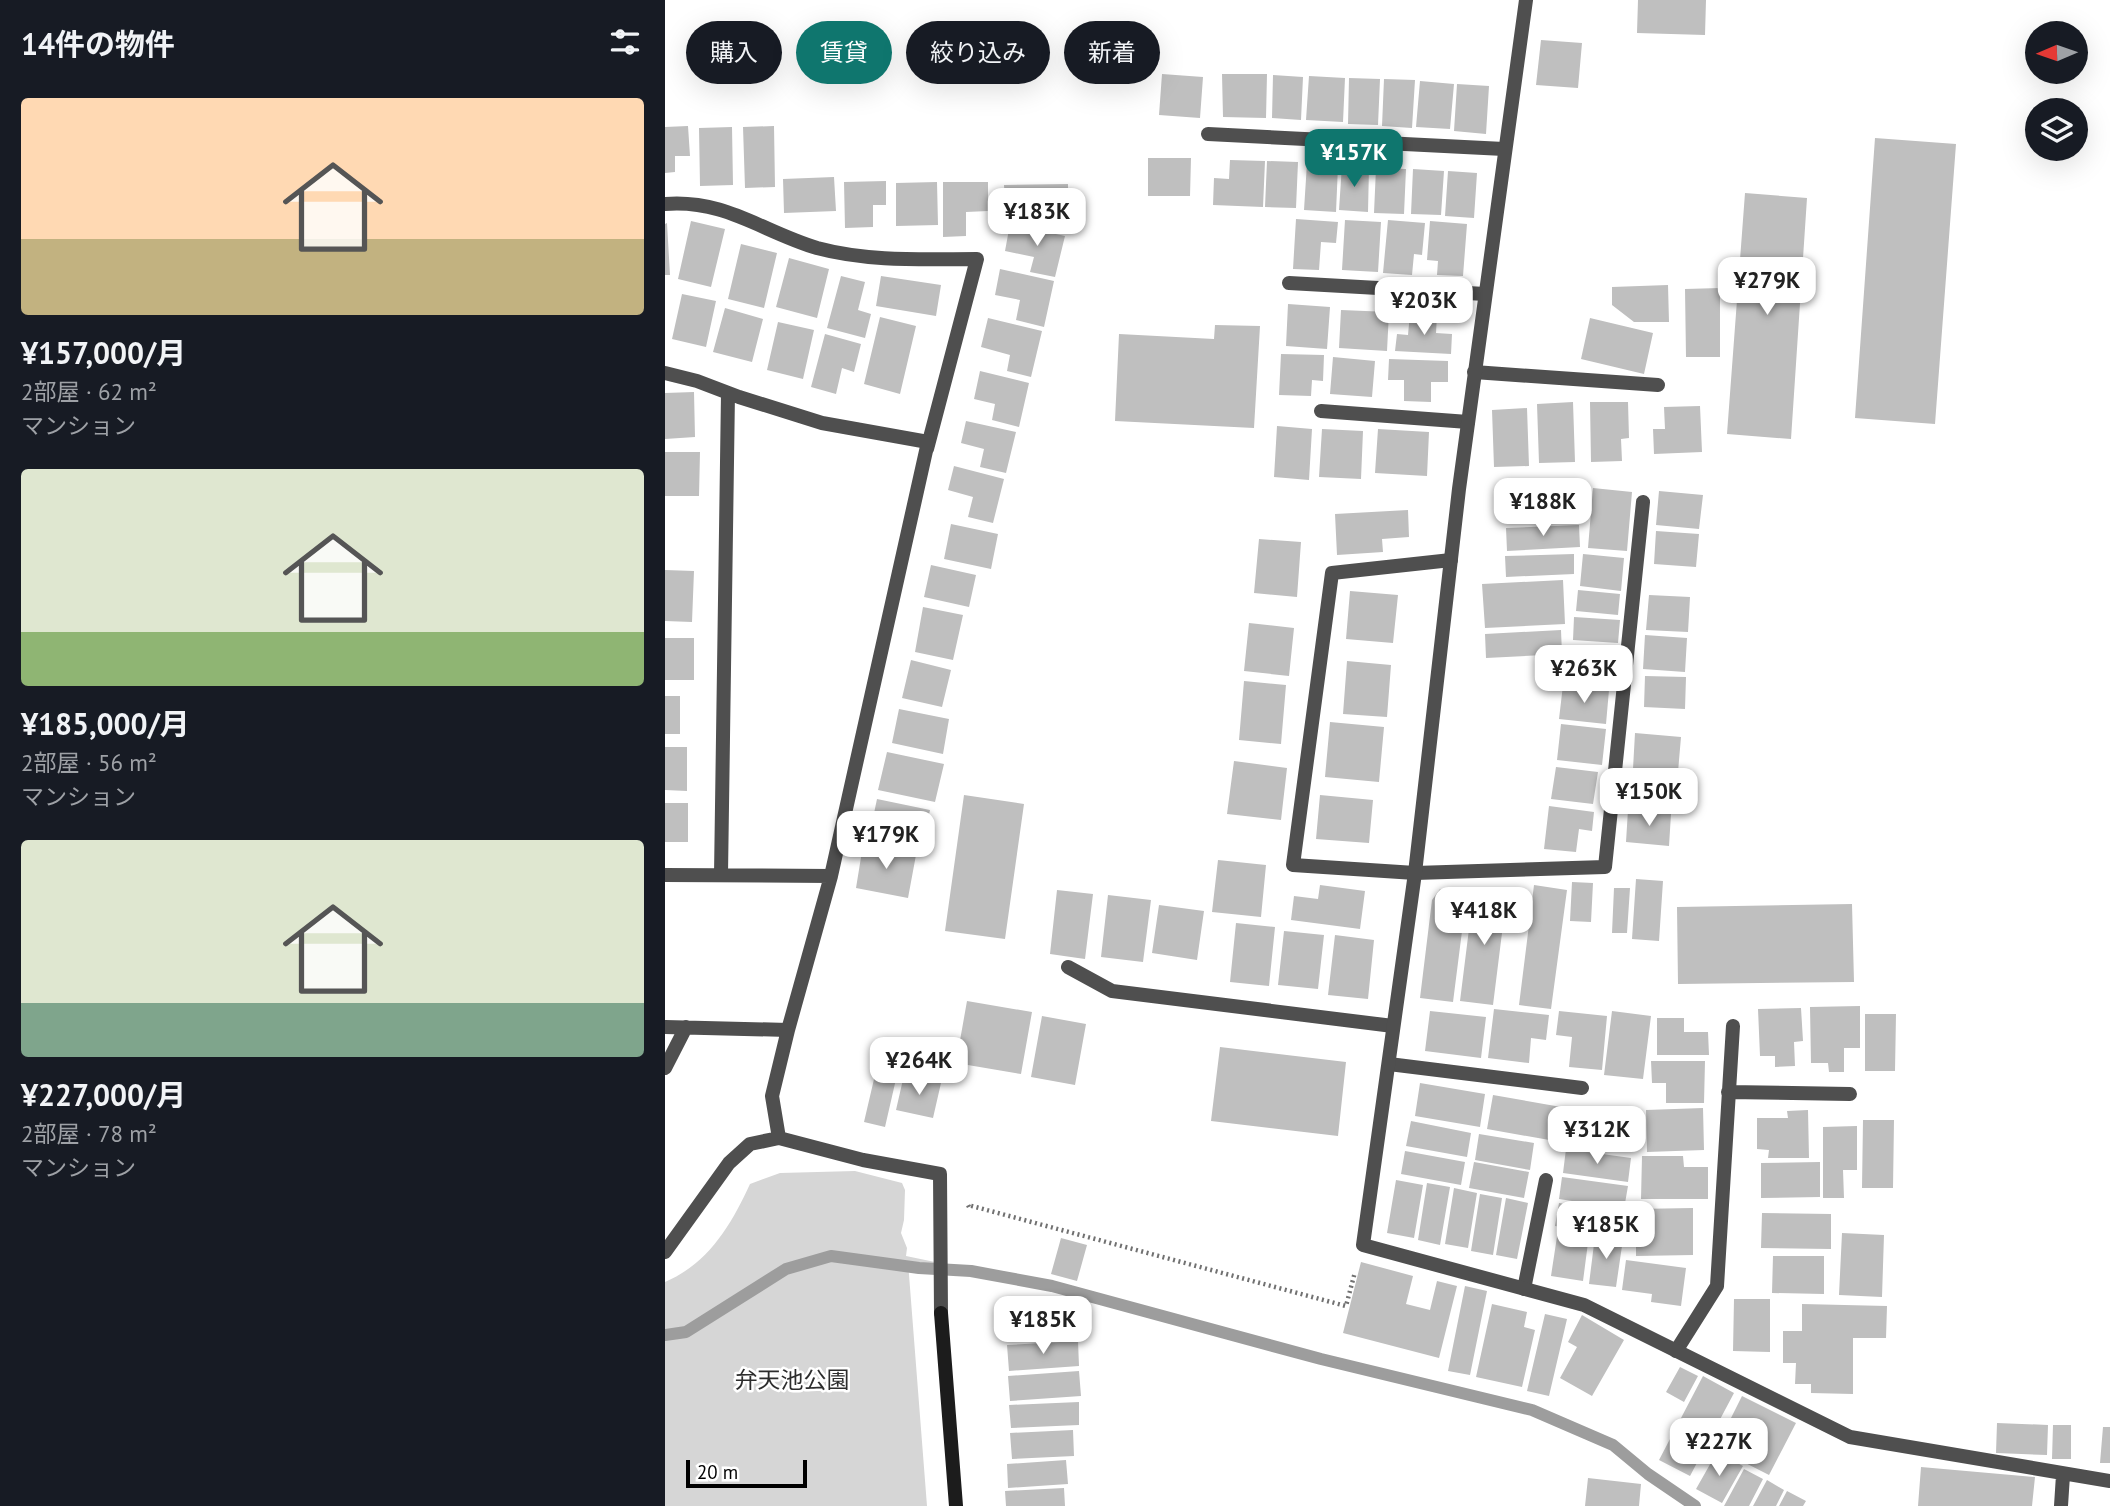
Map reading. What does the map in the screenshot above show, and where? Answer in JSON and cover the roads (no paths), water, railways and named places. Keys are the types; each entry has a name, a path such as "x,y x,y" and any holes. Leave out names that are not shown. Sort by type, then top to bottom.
{"street":[{"path":"1526,0 1474,372 1415,873 1363,1245 1584,1305 1850,1437 2110,1481"},
{"path":"1208,134 1504,149"},
{"path":"665,204 696,203 724,210 816,247 845,254 896,259 977,260 927,449 831,876 772,1096 779,1138"},
{"path":"1289,283 1485,294"},
{"path":"1474,372 1658,385"},
{"path":"665,373 822,422 928,442 927,449"},
{"path":"721,876 728,393"},
{"path":"1321,411 1468,422"},
{"path":"1451,560 1332,573 1293,866 1415,873 1605,867 1643,502"},
{"path":"665,875 831,876"},
{"path":"1068,967 1112,991 1393,1026"},
{"path":"1676,1350 1717,1286 1733,1026"},
{"path":"665,1027 788,1030"},
{"path":"665,1068 686,1027"},
{"path":"1388,1064 1582,1088"},
{"path":"1728,1092 1850,1094"},
{"path":"665,1252 729,1163 750,1144 779,1138 863,1160 940,1174 941,1313 955,1506"},
{"path":"1524,1289 1546,1180"},
{"path":"2061,1506 2063,1475"}],"waterway":[{"path":"665,1335 686,1332 786,1269 831,1256 919,1268 971,1271 1052,1286 1321,1359 1532,1410 1613,1445 1648,1474 1695,1506"}],"park label":[{"name":"弁天池公園","path":"792,1379"}]}
